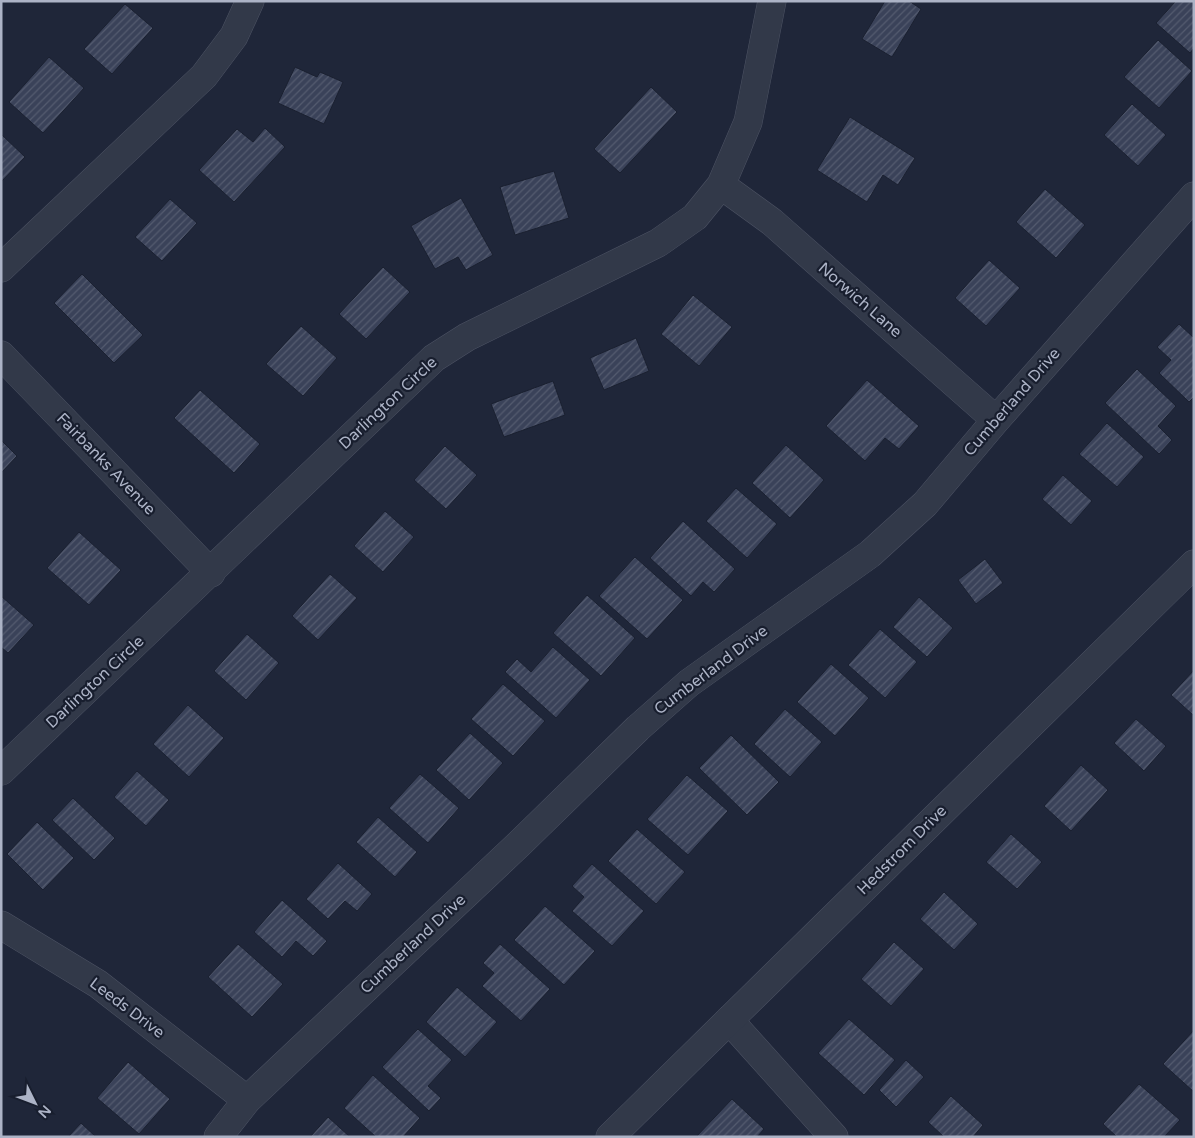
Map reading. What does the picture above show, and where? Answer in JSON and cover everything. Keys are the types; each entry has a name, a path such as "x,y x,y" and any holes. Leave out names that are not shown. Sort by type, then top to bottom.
{"street":[{"path":"1,268 204,76 234,36 250,1"},
{"name":"Darlington Circle","path":"1,771 211,573 434,358 467,337 658,243 695,217 721,185 748,122 772,1"},
{"name":"Norwich Lane","path":"721,185 772,222 996,420"},
{"name":"Cumberland Drive","path":"218,1137 248,1100 652,715 689,683 870,554 918,510 1194,196"},
{"name":"Fairbanks Avenue","path":"1,355 211,573"},
{"name":"Hedstrom Drive","path":"610,1137 1194,564"},
{"name":"Leeds Drive","path":"1,924 98,984 248,1100"},
{"path":"729,1020 834,1137"}],"building":[{"path":"885,1 909,1 921,9 892,57 862,39"},
{"path":"1176,1 1194,1 1194,48 1190,53 1156,23"},
{"path":"125,4 153,28 112,74 84,49"},
{"path":"1158,40 1192,71 1159,108 1124,77"},
{"path":"49,57 84,88 43,133 9,102"},
{"path":"295,67 317,77 320,72 343,82 324,124 278,103"},
{"path":"651,87 677,112 620,173 594,149"},
{"path":"1132,104 1166,135 1138,166 1104,135"},
{"path":"850,117 915,158 898,185 883,175 867,202 817,170"},
{"path":"265,128 285,147 234,202 199,170 237,129 253,142"},
{"path":"1,134 25,157 1,182"},
{"path":"554,171 569,218 515,235 500,187"},
{"path":"1045,189 1085,225 1056,258 1016,222"},
{"path":"461,198 493,255 466,270 458,257 435,269 411,226"},
{"path":"170,199 197,223 162,261 135,237"},
{"path":"989,260 1020,288 986,326 955,298"},
{"path":"383,267 410,292 366,339 339,314"},
{"path":"82,274 143,335 114,363 54,303"},
{"path":"693,295 732,327 699,366 661,334"},
{"path":"1179,324 1194,338 1194,397 1189,402 1159,373 1171,360 1157,347"},
{"path":"301,326 337,358 303,396 266,364"},
{"path":"636,338 649,371 604,390 590,358"},
{"path":"1137,369 1176,406 1158,426 1172,440 1159,454 1105,403"},
{"path":"867,380 919,426 899,449 885,438 865,461 826,426"},
{"path":"553,381 565,415 504,437 491,404"},
{"path":"200,390 260,444 234,473 174,418"},
{"path":"1107,423 1144,457 1117,487 1079,454"},
{"path":"1,440 17,456 1,473"},
{"path":"786,445 824,480 790,518 752,483"},
{"path":"445,446 477,475 446,509 414,480"},
{"path":"1063,475 1092,501 1071,525 1042,499"},
{"path":"736,488 777,524 747,558 706,521"},
{"path":"385,511 414,537 383,572 354,546"},
{"path":"683,521 735,569 714,592 703,582 691,596 650,558"},
{"path":"79,532 121,570 89,605 47,568"},
{"path":"635,557 683,600 647,639 599,596"},
{"path":"985,559 1003,583 976,604 958,580"},
{"path":"330,574 357,598 318,640 292,616"},
{"path":"587,595 635,638 601,676 553,633"},
{"path":"1,596 34,625 8,653 1,647"},
{"path":"919,597 953,628 927,657 893,627"},
{"path":"880,629 917,662 885,698 848,665"},
{"path":"247,634 279,663 246,700 214,671"},
{"path":"553,647 590,680 556,718 505,672 517,659 531,672"},
{"path":"831,664 869,698 835,736 797,702"},
{"path":"1194,670 1194,714 1193,715 1171,695"},
{"path":"503,684 545,721 513,756 471,719"},
{"path":"188,705 224,738 189,777 153,744"},
{"path":"785,709 822,742 790,777 754,744"},
{"path":"1136,719 1166,746 1144,771 1114,743"},
{"path":"470,733 503,763 469,800 436,770"},
{"path":"731,735 779,782 747,815 699,768"},
{"path":"1081,765 1108,790 1071,831 1044,806"},
{"path":"137,771 169,800 146,826 114,797"},
{"path":"420,774 459,808 428,843 389,808"},
{"path":"687,775 728,811 688,855 647,819"},
{"path":"73,798 115,838 94,860 52,820"},
{"path":"378,817 417,852 395,877 356,842"},
{"path":"37,822 74,858 43,890 7,854"},
{"path":"637,829 685,872 656,904 608,861"},
{"path":"1011,834 1042,862 1017,889 986,862"},
{"path":"338,863 372,894 357,911 345,901 328,919 306,899"},
{"path":"592,864 644,911 612,946 572,911 584,897 572,886"},
{"path":"944,892 978,924 954,950 920,919"},
{"path":"282,900 327,941 313,956 296,941 282,957 254,932"},
{"path":"545,906 595,951 564,985 514,940"},
{"path":"894,942 924,969 891,1006 861,979"},
{"path":"238,944 283,984 252,1017 208,977"},
{"path":"500,944 550,989 521,1021 482,986 494,973 483,963"},
{"path":"457,987 497,1022 465,1057 426,1022"},
{"path":"849,1019 895,1060 864,1095 818,1053"},
{"path":"418,1029 452,1060 428,1086 441,1098 429,1111 382,1067"},
{"path":"1194,1030 1194,1092 1163,1064"},
{"path":"906,1060 924,1077 896,1107 879,1090"},
{"path":"128,1062 170,1099 139,1134 97,1098"},
{"path":"373,1075 420,1118 403,1137 376,1137 344,1108"},
{"path":"1139,1084 1180,1120 1164,1137 1117,1137 1103,1124"},
{"path":"951,1096 983,1125 973,1137 944,1137 928,1122"},
{"path":"732,1099 764,1129 757,1137 696,1137"},
{"path":"328,1117 350,1137 310,1137"},
{"path":"81,1123 96,1137 68,1137"}]}
